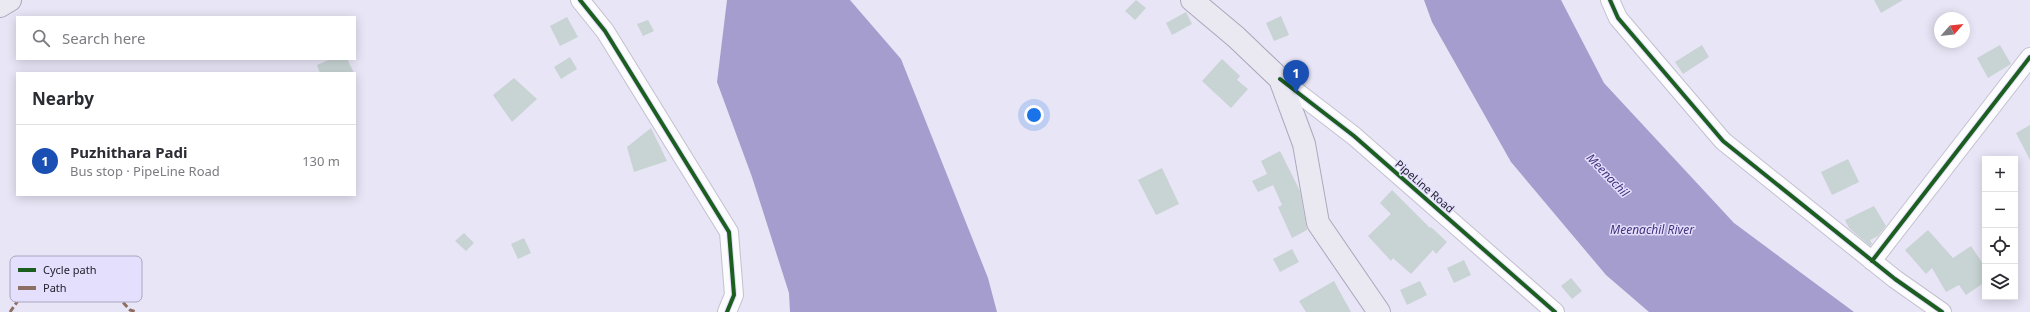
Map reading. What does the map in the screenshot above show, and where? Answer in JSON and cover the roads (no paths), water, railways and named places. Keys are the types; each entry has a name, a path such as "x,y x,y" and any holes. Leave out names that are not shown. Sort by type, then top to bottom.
{"main road":[{"path":"0,6 10,0"},
{"path":"1192,0 1236,37 1280,79 1304,144 1318,223 1379,312"}],"street":[{"path":"580,0 606,31 729,232 734,295 727,312"},
{"path":"1610,0 1618,18 1723,141 1872,261 1942,312"},
{"path":"1872,261 2030,56"},
{"name":"PipeLine Road","path":"1280,79 1354,136 1555,312"}],"water":[{"path":"727,0 850,0 901,59 988,278 997,312 790,312 789,293 752,177 717,82"},
{"name":"Meenachil River","path":"1424,0 1561,0 1604,83 1734,223 1854,312 1649,312 1606,275 1511,162 1432,22"}],"place":[{"name":"Puzhithara Padi","path":"1296,93"}],"water label":[{"name":"Meenachil","path":"1608,175"}]}
